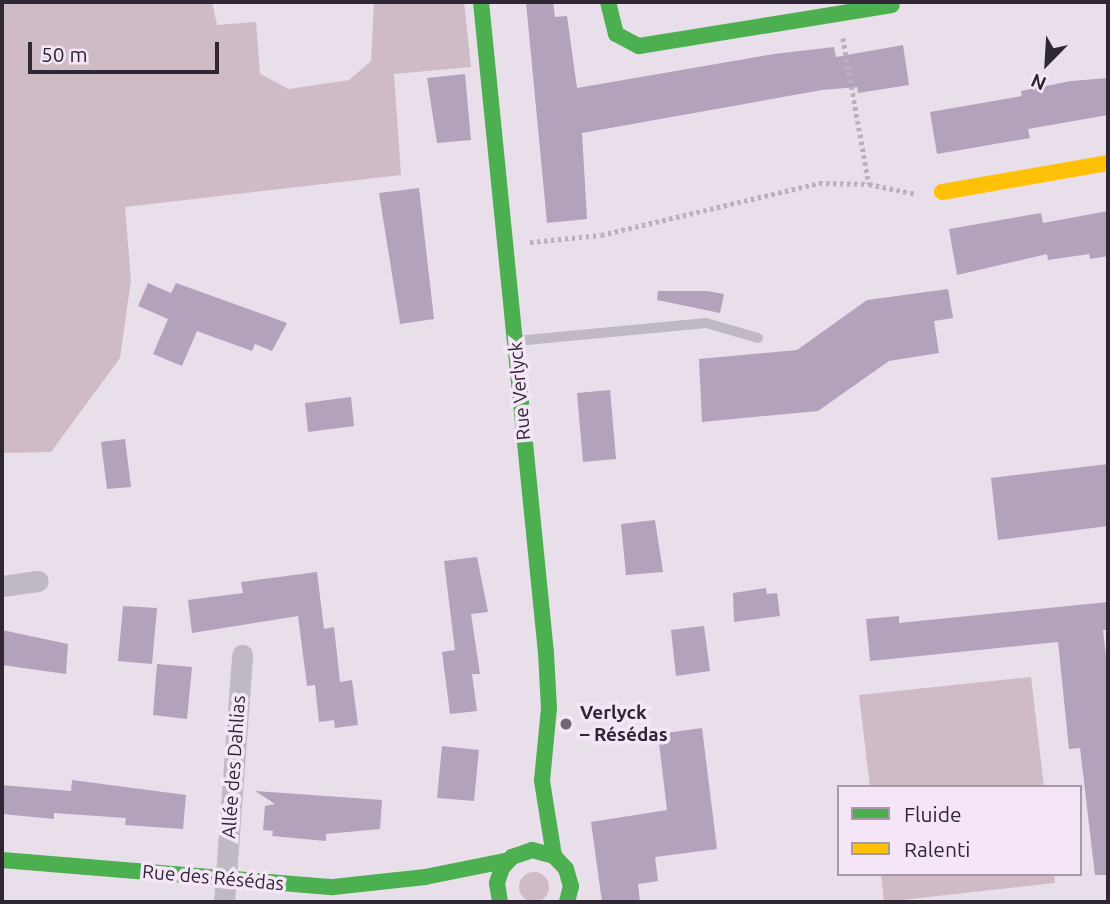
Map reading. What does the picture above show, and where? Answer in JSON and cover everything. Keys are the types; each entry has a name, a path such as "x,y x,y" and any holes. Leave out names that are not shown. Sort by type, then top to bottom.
{"street":[{"name":"Rue Verlyck","path":"481,2 548,671 542,781 554,856 569,874 570,899"},
{"path":"608,2 615,34 639,46 892,5"},
{"path":"942,192 1108,163"},
{"path":"2,586 38,581"},
{"name":"Allée des Dahlias","path":"224,902 242,655"},
{"name":"Rue Verlyck","path":"499,898 500,873 513,857 527,830 542,781"},
{"name":"Rue des Résédas","path":"2,860 333,887 425,877 538,850 554,856"},
{"name":"Rue des Résédas","path":"425,877 469,880 499,898"}],"lane":[{"path":"516,341 706,323 758,338"}],"path":[{"path":"839,14 869,184"},
{"path":"506,244 601,235 819,183 869,184 905,193 942,192"}],"shaded area":[{"path":"2,2 212,2 217,25 256,22 260,74 289,89 349,80 371,61 374,2 464,2 471,67 394,74 401,175 125,207 131,280 120,358 51,452 2,453"},
{"path":"1031,677 1044,785 870,785 859,695"},
{"path":"534,872 545,876 549,887 545,898 534,902 523,898 519,887 523,876"},
{"path":"881,876 1054,876 1055,883 884,902"}],"building":[{"path":"526,2 553,2 555,17 567,16 577,88 774,54 834,47 836,57 903,45 909,85 858,93 857,87 822,90 582,133 587,219 547,223"},
{"path":"465,74 471,140 437,143 427,78"},
{"path":"1108,78 1108,115 1028,129 1030,138 937,154 930,112 1022,96 1021,91 1071,81"},
{"path":"419,188 434,319 400,324 379,193"},
{"path":"1108,211 1108,256 1090,259 1089,254 1048,260 1047,254 957,275 949,229 1041,213 1043,223"},
{"path":"148,283 171,293 176,283 287,323 272,351 255,344 252,351 197,331 182,366 153,354 168,319 138,306"},
{"path":"948,289 953,318 934,321 939,353 889,361 818,411 702,422 699,359 797,350 867,300"},
{"path":"658,291 707,291 724,294 720,313 657,300"},
{"path":"610,390 616,459 583,462 577,393"},
{"path":"351,397 354,426 308,432 305,403"},
{"path":"125,439 131,487 107,489 101,442"},
{"path":"1108,464 1108,526 998,540 991,478"},
{"path":"655,520 663,572 626,575 621,524"},
{"path":"477,557 488,612 471,614 480,674 472,674 477,711 450,714 442,652 455,650 444,561"},
{"path":"317,572 324,629 334,627 340,682 352,680 358,725 335,728 334,720 319,722 315,685 307,686 298,616 192,633 188,600 243,593 241,582"},
{"path":"766,588 767,594 777,593 780,616 734,622 733,593"},
{"path":"1108,602 1108,630 1103,630 1108,674 1108,875 1095,875 1080,748 1069,749 1058,642 870,661 866,619 899,616 899,623"},
{"path":"123,606 157,608 152,664 118,661"},
{"path":"704,626 710,671 676,676 671,630"},
{"path":"2,630 68,644 66,674 2,665"},
{"path":"157,664 192,667 187,719 153,715"},
{"path":"702,728 717,849 655,857 658,881 638,884 640,902 602,902 591,822 667,810 658,734"},
{"path":"442,746 479,750 474,801 437,798"},
{"path":"72,780 186,795 183,829 125,825 126,818 54,813 54,819 2,814 2,785 71,791"},
{"path":"255,791 382,800 380,829 326,834 326,841 272,836 273,831 263,830 265,806 275,804"}],"traffic: fast":[{"path":"481,2 546,653 549,708 542,781 554,856"},
{"path":"608,2 616,34 639,46 892,5"},
{"path":"500,902 497,883 502,868 512,857 532,850 554,856 566,869 571,886 567,902"},
{"path":"2,860 333,887 425,877 509,860"}],"traffic: slow":[{"path":"942,192 1108,163"}],"place":[{"name":"Verlyck – Résédas","path":"566,724"}]}
